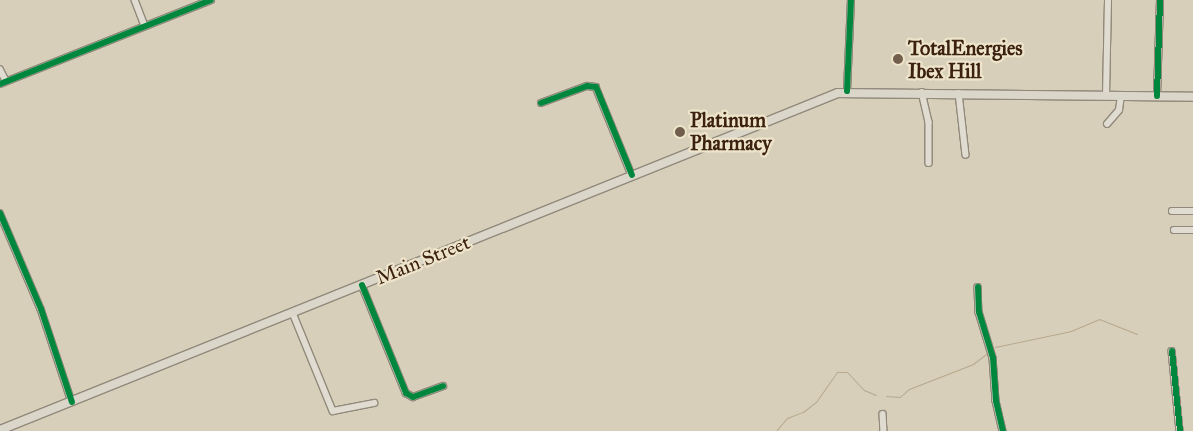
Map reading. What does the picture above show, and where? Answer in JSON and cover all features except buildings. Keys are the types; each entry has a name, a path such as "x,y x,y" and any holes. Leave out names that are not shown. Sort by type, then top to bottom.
{"main road":[{"name":"Main Street","path":"0,430 293,313 812,101 847,91 1193,97"}],"street":[{"path":"135,0 145,26"},
{"path":"0,69 3,82 211,0"},
{"path":"847,91 851,0"},
{"path":"1106,96 1108,0"},
{"path":"1157,96 1160,0"},
{"path":"541,104 587,86 596,88 632,175"},
{"path":"922,92 928,122 929,163"},
{"path":"959,92 966,155"},
{"path":"1107,124 1119,110 1121,96"},
{"path":"1172,211 1193,211"},
{"path":"0,213 41,309 72,402"},
{"path":"1174,230 1193,230"},
{"path":"362,285 407,395 417,396 443,386"},
{"path":"978,287 978,312 991,347 996,401 1003,431"},
{"path":"293,313 333,411 374,402"},
{"path":"1172,352 1180,431"},
{"path":"882,414 884,431"}],"waterway":[{"path":"995,347 1071,331 1099,319 1137,334"},
{"path":"886,396 900,397 909,389 973,364 989,352"},
{"path":"776,431 787,418 803,412 816,402 837,372 847,372 864,390 876,395"}],"cycle path":[{"path":"0,84 211,0"},
{"path":"847,91 851,0"},
{"path":"1157,96 1160,0"},
{"path":"541,103 587,86 596,87 632,175"},
{"path":"0,213 41,309 72,402"},
{"path":"362,285 406,393 413,397 443,386"},
{"path":"978,287 979,312 993,358 996,401 1003,431"},
{"path":"1172,351 1180,431"}],"place":[{"name":"TotalEnergies Ibex Hill","path":"898,59"},
{"name":"Platinum Pharmacy","path":"680,132"}]}
